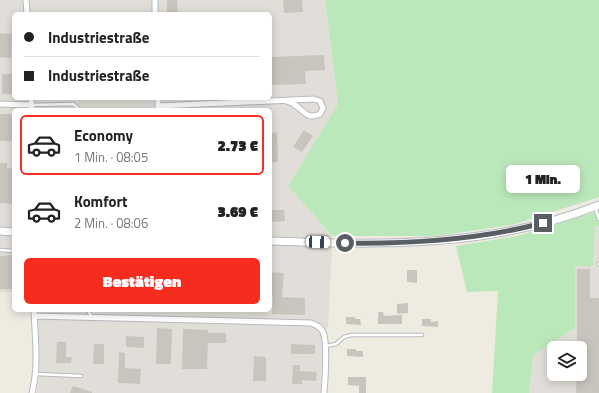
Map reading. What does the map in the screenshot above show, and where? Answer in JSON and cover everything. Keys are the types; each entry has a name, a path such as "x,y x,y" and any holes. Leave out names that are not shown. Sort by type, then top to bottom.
{"street":[{"path":"26,0 27,12"},
{"path":"155,0 155,12"},
{"path":"158,108 314,99 320,101 323,108 320,114 314,117 308,116 295,105 286,101"},
{"path":"0,104 31,107"},
{"path":"272,241 369,244 456,240 516,230 597,206"},
{"path":"0,231 12,232"},
{"path":"32,393 36,364 34,313 92,317 311,323 320,327 324,333 324,393"}],"lane":[{"path":"31,107 74,104 78,108"},
{"path":"597,206 599,219"},
{"path":"0,250 12,251"},
{"path":"89,312 92,317"},
{"path":"325,346 336,344 344,337 351,335 422,335"},
{"path":"35,374 81,376"}],"shaded area":[{"path":"0,0 325,0 338,104 288,186 329,233 332,249 328,326 321,336 321,393 36,393 40,365 38,312 272,312 272,108 12,108 12,292 0,292"},
{"path":"595,226 599,226 599,393 529,393 533,355 547,346 547,381 587,381 587,341 555,341 575,328 575,266 593,266"}],"green space":[{"path":"325,0 599,0 599,197 512,225 436,236 332,236 288,186 338,104"},
{"path":"599,211 599,226 595,226 593,266 575,266 575,328 555,341 547,341 547,346 533,355 529,393 492,393 498,291 467,292 456,246 517,236"}],"building":[{"path":"167,0 177,0 178,12 167,12"},
{"path":"283,0 302,0 303,12 284,13"},
{"path":"0,33 12,34 11,58 0,57"},
{"path":"324,55 325,70 305,71 306,84 272,85 272,57"},
{"path":"2,74 12,74 12,94 2,94"},
{"path":"0,114 12,114 12,141 0,141"},
{"path":"304,130 313,136 302,152 293,147"},
{"path":"277,132 278,162 272,162 272,133"},
{"path":"0,163 7,163 7,168 12,169 12,204 0,203"},
{"path":"272,210 284,210 285,221 272,222"},
{"path":"12,255 12,289 0,289 0,256"},
{"path":"577,269 590,269 590,298 599,298 599,393 576,393 577,381 587,381 587,341 577,341"},
{"path":"407,270 417,270 417,283 407,282"},
{"path":"272,272 284,273 282,297 305,298 305,315 272,314"},
{"path":"408,303 408,313 397,314 397,304"},
{"path":"378,312 383,312 384,316 402,315 402,324 378,324"},
{"path":"346,317 355,317 355,319 360,319 361,325 346,324"},
{"path":"422,319 431,319 431,322 438,321 438,327 422,326"},
{"path":"157,328 172,329 171,364 156,364"},
{"path":"183,329 208,330 208,333 226,333 226,343 208,343 207,369 182,369"},
{"path":"126,336 144,337 144,348 126,347"},
{"path":"57,342 66,342 66,357 72,357 71,363 56,363"},
{"path":"94,344 104,344 104,364 93,364"},
{"path":"291,344 315,345 315,354 291,354"},
{"path":"347,349 363,351 363,357 347,356"},
{"path":"119,352 125,353 125,368 141,369 140,384 118,383"},
{"path":"254,356 266,357 266,381 253,381"},
{"path":"293,365 300,365 300,371 317,372 316,381 302,380 302,384 292,384"},
{"path":"348,377 366,377 366,393 359,393 359,386 348,385"},
{"path":"73,386 92,392 92,393 70,393"}],"route":[{"path":"345,243 369,244 456,240 516,230 543,223"}]}
